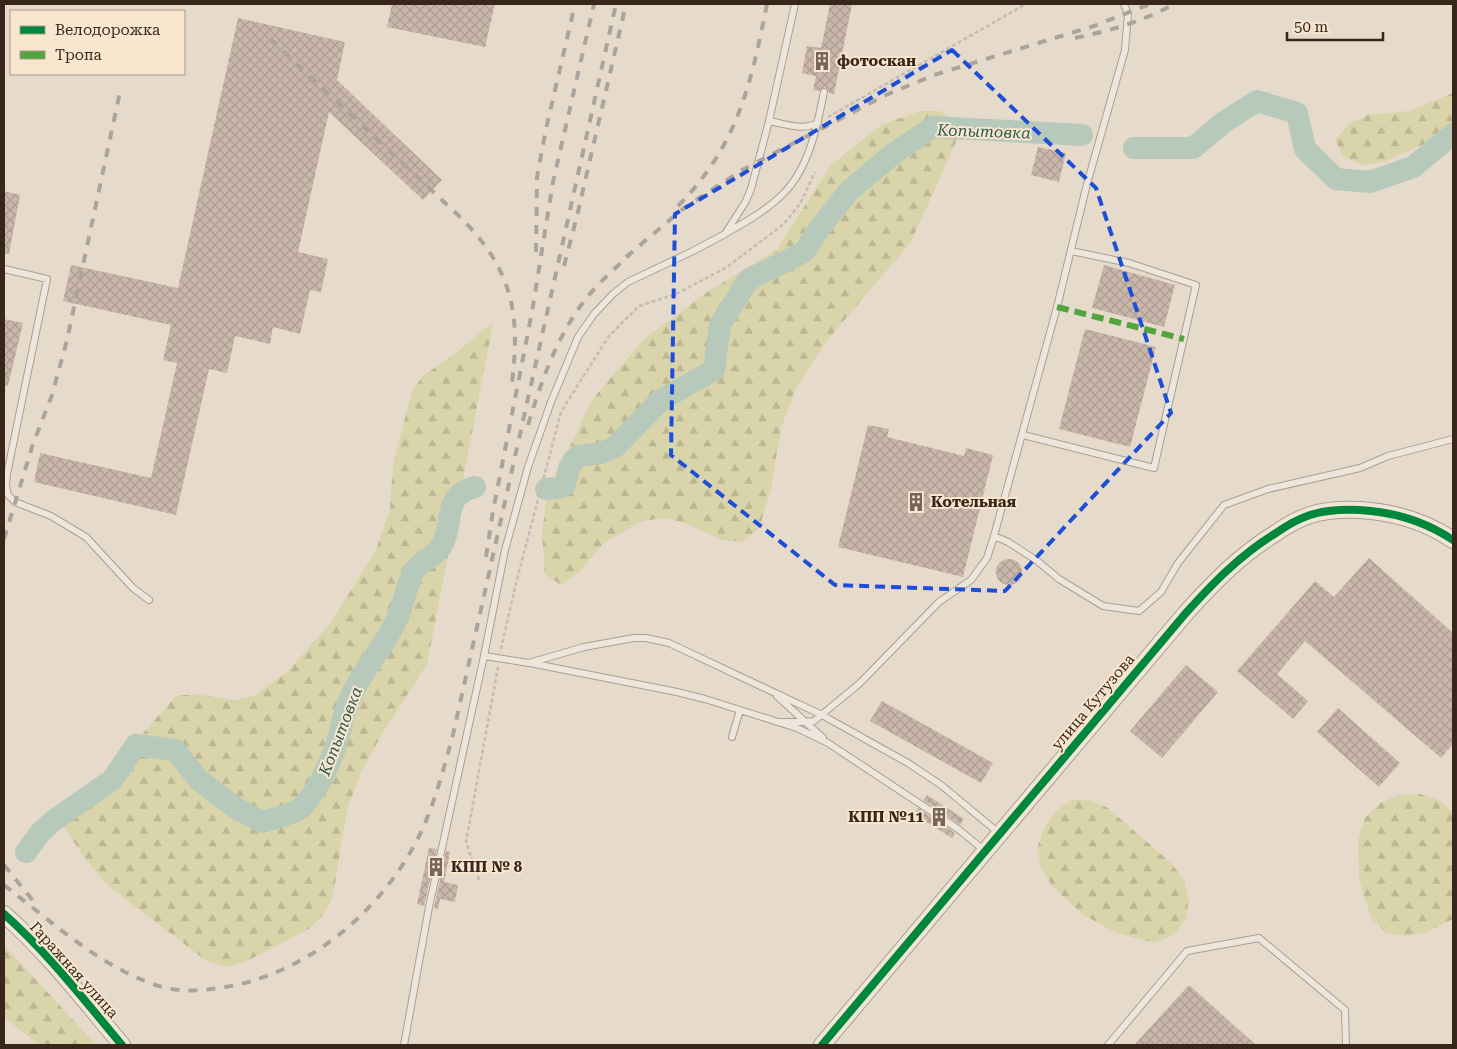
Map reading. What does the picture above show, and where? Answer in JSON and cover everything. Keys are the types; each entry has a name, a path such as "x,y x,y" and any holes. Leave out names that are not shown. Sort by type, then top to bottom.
{"street":[{"name":"улица Кутузова","path":"822,1045 1185,614 1236,561 1285,527 1310,515 1335,510 1381,512 1406,518 1430,527 1453,540"},
{"name":"Гаражная улица","path":"4,914 50,959 122,1045"}],"lane":[{"path":"725,234 746,201 751,189 769,120 795,4"},
{"path":"777,722 814,721 822,715 860,684 939,602 971,580 987,558 1024,435 1087,184 1125,50 1128,14 1124,4"},
{"path":"404,1045 428,907 484,656 505,550 528,467 551,402 578,337 594,314 612,294 628,282 725,234 767,208 783,194 803,166 818,123 824,92"},
{"path":"769,120 802,128 808,128 818,123"},
{"path":"1024,435 1154,468 1196,285 1129,263 1071,250"},
{"path":"4,269 47,279 7,474 6,485 8,495 15,502 51,516 86,537 133,588 149,600"},
{"path":"994,536 1008,542 1036,560 1059,579 1103,606 1139,611 1161,592 1178,563 1224,505 1268,489 1360,468 1388,456 1453,439"},
{"path":"529,663 584,646 626,639 646,638 663,641 822,715 908,763 951,792 1000,834"},
{"path":"484,656 677,692 796,728 828,743 958,829 986,851"},
{"path":"772,691 828,743"},
{"path":"732,737 740,710"},
{"path":"1108,1045 1187,951 1259,938 1345,1010 1346,1045"}],"path":[{"path":"818,123 1026,4"},
{"path":"478,880 466,842 499,659 516,583 561,412 608,336 639,306 676,294 727,267 784,224 800,204 815,172"}],"highlighted area":[{"path":"952,50 1096,188 1171,413 1005,591 835,585 671,455 675,214"}],"green space":[{"path":"1453,92 1453,136 1422,145 1384,162 1364,165 1344,157 1335,140 1349,124 1368,115 1409,111"},
{"path":"920,111 939,111 958,122 956,142 911,242 829,338 796,388 781,428 771,489 759,528 743,542 722,540 683,522 663,518 643,521 605,542 578,573 561,585 545,574 542,533 547,494 592,400 644,339 709,291 777,249 831,165 881,125"},
{"path":"493,324 427,664 382,734 362,770 347,810 333,896 324,914 309,929 245,962 226,967 205,960 105,883 84,857 65,828 59,811 106,775 176,696 195,694 235,700 255,695 288,671 330,624 376,550 390,509 393,465 412,391 423,376"},
{"path":"1420,794 1441,801 1453,813 1453,919 1427,932 1407,936 1386,933 1371,918 1359,879 1358,838 1365,818 1380,803 1399,795"},
{"path":"1071,800 1090,800 1108,808 1171,863 1184,880 1189,899 1186,919 1174,935 1154,943 1117,933 1082,914 1052,886 1041,868 1037,848 1044,829 1055,812"},
{"path":"4,945 96,1045 39,1045 4,1017"}],"building":[{"path":"392,4 495,4 485,47 387,27"},
{"name":"фотоскан","path":"830,4 852,4 834,94 829,93 828,89 824,87 819,91 813,90 816,76 802,73 807,46 821,48"},
{"path":"238,18 345,42 337,80 442,180 423,200 329,112 298,252 328,259 321,292 310,290 300,334 273,327 270,344 235,336 227,373 209,369 176,515 34,482 40,453 151,478 177,363 163,360 171,325 63,301 71,265 178,288"},
{"path":"1038,147 1066,153 1059,182 1031,175"},
{"path":"4,191 20,195 9,254 4,253"},
{"path":"1104,265 1175,285 1164,327 1092,308"},
{"path":"4,319 23,323 8,386 4,385"},
{"path":"1085,329 1156,347 1130,447 1059,429"},
{"name":"Котельная","path":"868,425 889,429 887,437 964,456 966,448 993,455 963,577 838,547"},
{"path":"1369,558 1453,633 1453,744 1441,758 1305,641 1277,674 1308,701 1293,719 1237,671 1315,581 1334,597"},
{"path":"1009,559 1018,563 1022,572 1018,581 1009,585 1000,581 996,572 1000,563"},
{"path":"1186,665 1218,692 1162,758 1130,731"},
{"path":"882,701 993,763 981,783 870,721"},
{"path":"1338,708 1400,763 1379,787 1317,732"},
{"path":"927,795 964,819 960,825 923,800"},
{"path":"918,808 955,833 952,838 914,814"},
{"path":"429,848 437,849 424,906 417,904"},
{"path":"446,851 450,852 444,882 458,885 455,902 440,899 438,909 434,908"},
{"path":"1189,985 1256,1045 1134,1045"}],"waterway":[{"name":"Копытовка","path":"1134,148 1193,148 1224,122 1257,101 1297,113 1305,149 1336,179 1370,182 1413,167 1453,134"},
{"name":"Копытовка","path":"546,489 565,485 569,468 579,456 601,453 615,447 661,400 714,370 720,325 748,280 804,252 821,226 849,191 893,154 933,127 1082,135"},
{"name":"Копытовка","path":"26,852 40,833 53,821 112,780 136,745 175,750 199,780 236,808 262,822 301,808 312,795 327,768 351,697 362,675 395,623 413,573 419,565 436,553 442,545 446,536 453,503 457,497 464,491 475,487"}],"railway":[{"path":"536,252 537,177 546,129 575,4"},
{"path":"486,557 493,511 532,312 553,182 594,4"},
{"path":"4,885 78,943 119,969 162,987 176,990 198,990 250,982 279,971 308,956 334,939 358,918 400,869 416,842 427,817 437,792 452,739 616,4"},
{"path":"564,266 626,4"},
{"path":"678,206 715,160 739,112 755,61 767,4"},
{"path":"626,257 684,208 742,170 886,95 934,75 1094,26 1150,4"},
{"path":"1075,38 1126,25 1151,16 1174,4"},
{"path":"270,39 477,235 501,272 513,312 515,334 512,382"},
{"path":"4,539 33,444 52,395 67,340 120,92"},
{"path":"528,425 544,376 566,329 590,294 630,254"},
{"path":"4,865 34,902"}],"marked path":[{"path":"1057,307 1184,339"}],"cycle path":[{"path":"822,1045 1185,614 1239,560 1284,528 1301,519 1318,513 1340,510 1382,512 1403,517 1434,529 1453,540"},
{"path":"4,914 51,961 122,1045"}],"place":[{"name":"фотоскан","path":"822,61"},
{"name":"Котельная","path":"916,502"},
{"name":"КПП №11","path":"939,817"},
{"name":"КПП № 8","path":"436,867"}]}
